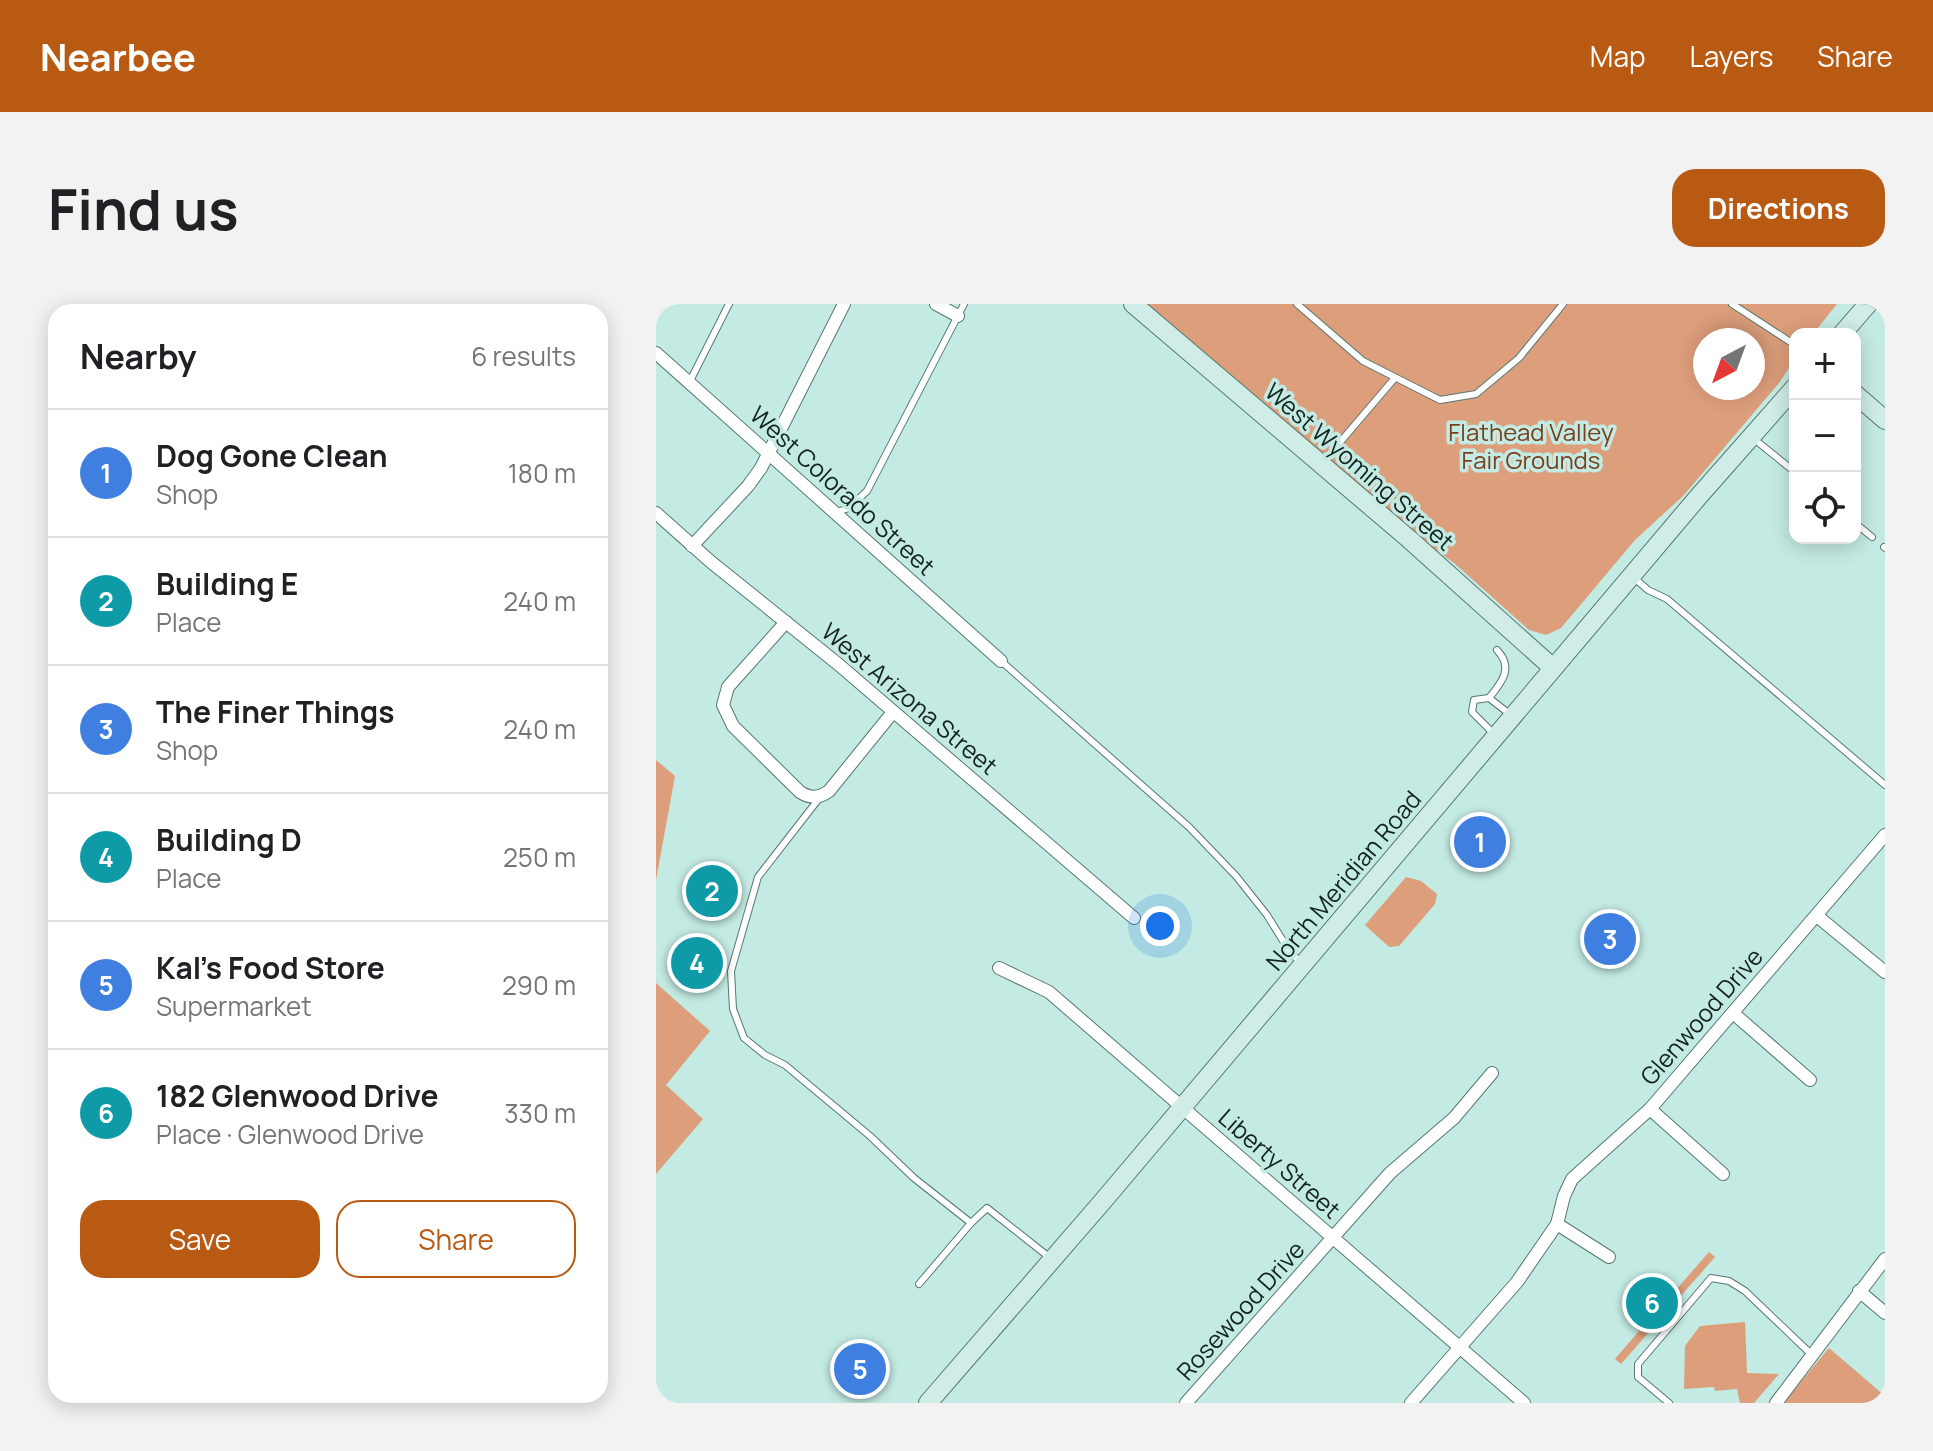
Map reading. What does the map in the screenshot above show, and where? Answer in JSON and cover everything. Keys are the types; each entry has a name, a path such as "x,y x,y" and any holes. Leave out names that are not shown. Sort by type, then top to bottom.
{"main road":[{"name":"West Wyoming Street","path":"1133,304 1322,464 1553,668"},
{"path":"1847,328 1868,304"},
{"name":"North Meridian Road","path":"930,1401 1789,394"},
{"path":"1861,399 1885,420"}],"street":[{"path":"692,546 748,486 769,454 844,304"},
{"path":"936,304 961,310"},
{"name":"West Colorado Street","path":"656,353 1001,661"},
{"name":"West Arizona Street","path":"656,513 1134,918"},
{"path":"786,622 728,687 723,705 733,726 800,792 813,798 829,791 893,712"},
{"name":"Glenwood Drive","path":"1411,1403 1517,1282 1545,1237 1557,1224 1572,1179 1650,1109 1885,835"},
{"path":"1817,916 1885,972"},
{"name":"Liberty Street","path":"999,968 1049,992 1524,1403"},
{"path":"1733,1013 1810,1080"},
{"name":"Rosewood Drive","path":"1186,1403 1390,1173 1454,1118 1492,1073"},
{"path":"1650,1109 1723,1174"},
{"path":"1557,1224 1609,1257"},
{"path":"1776,1403 1885,1259"},
{"path":"1859,1291 1885,1313"}],"lane":[{"path":"689,383 729,304"},
{"path":"1297,304 1363,361 1440,400 1476,394 1519,358 1563,304"},
{"path":"1732,304 1789,341"},
{"path":"836,512 849,508 867,491 961,310"},
{"path":"1322,464 1394,379"},
{"path":"1751,437 1789,467"},
{"path":"1861,528 1872,537"},
{"path":"1632,576 1648,590 1667,599 1885,785"},
{"path":"1496,736 1472,712 1474,700 1489,698 1502,682 1506,671 1504,658 1497,650"},
{"path":"1001,661 1189,827 1236,876 1267,915 1290,952 1303,965"},
{"path":"1489,698 1513,716"},
{"path":"821,796 758,877 731,971 733,1009 744,1038 765,1055 785,1065 870,1136 914,1178 971,1223"},
{"path":"919,1284 987,1208 1052,1259"},
{"path":"1669,1403 1638,1377 1638,1364 1711,1278 1729,1281 1745,1291 1812,1355"}],"green space":[{"name":"Flathead Valley Fair Grounds","path":"1142,304 1837,304 1818,328 1789,328 1789,368 1765,400 1765,328 1693,328 1693,400 1765,400 1684,495 1635,540 1561,628 1546,635 1529,630 1454,563 1404,528"},
{"path":"656,760 675,776 656,880"},
{"path":"1406,877 1421,881 1437,894 1435,904 1399,946 1389,947 1365,925"},
{"path":"656,983 710,1031 666,1085 703,1119 656,1174"},
{"path":"1709,1252 1715,1257 1621,1364 1615,1359 1639,1331 1626,1319 1633,1311 1647,1323"},
{"path":"1745,1322 1747,1373 1779,1374 1754,1403 1740,1403 1737,1389 1684,1389 1685,1346 1700,1326"},
{"path":"1829,1348 1885,1396 1881,1403 1783,1403"}],"place":[{"name":"Dog Gone Clean","path":"1480,842"},
{"name":"Building E","path":"712,891"},
{"name":"The Finer Things","path":"1610,939"},
{"name":"Building D","path":"697,963"},
{"name":"182 Glenwood Drive","path":"1652,1303"},
{"name":"Kal's Food Store","path":"860,1369"}]}
